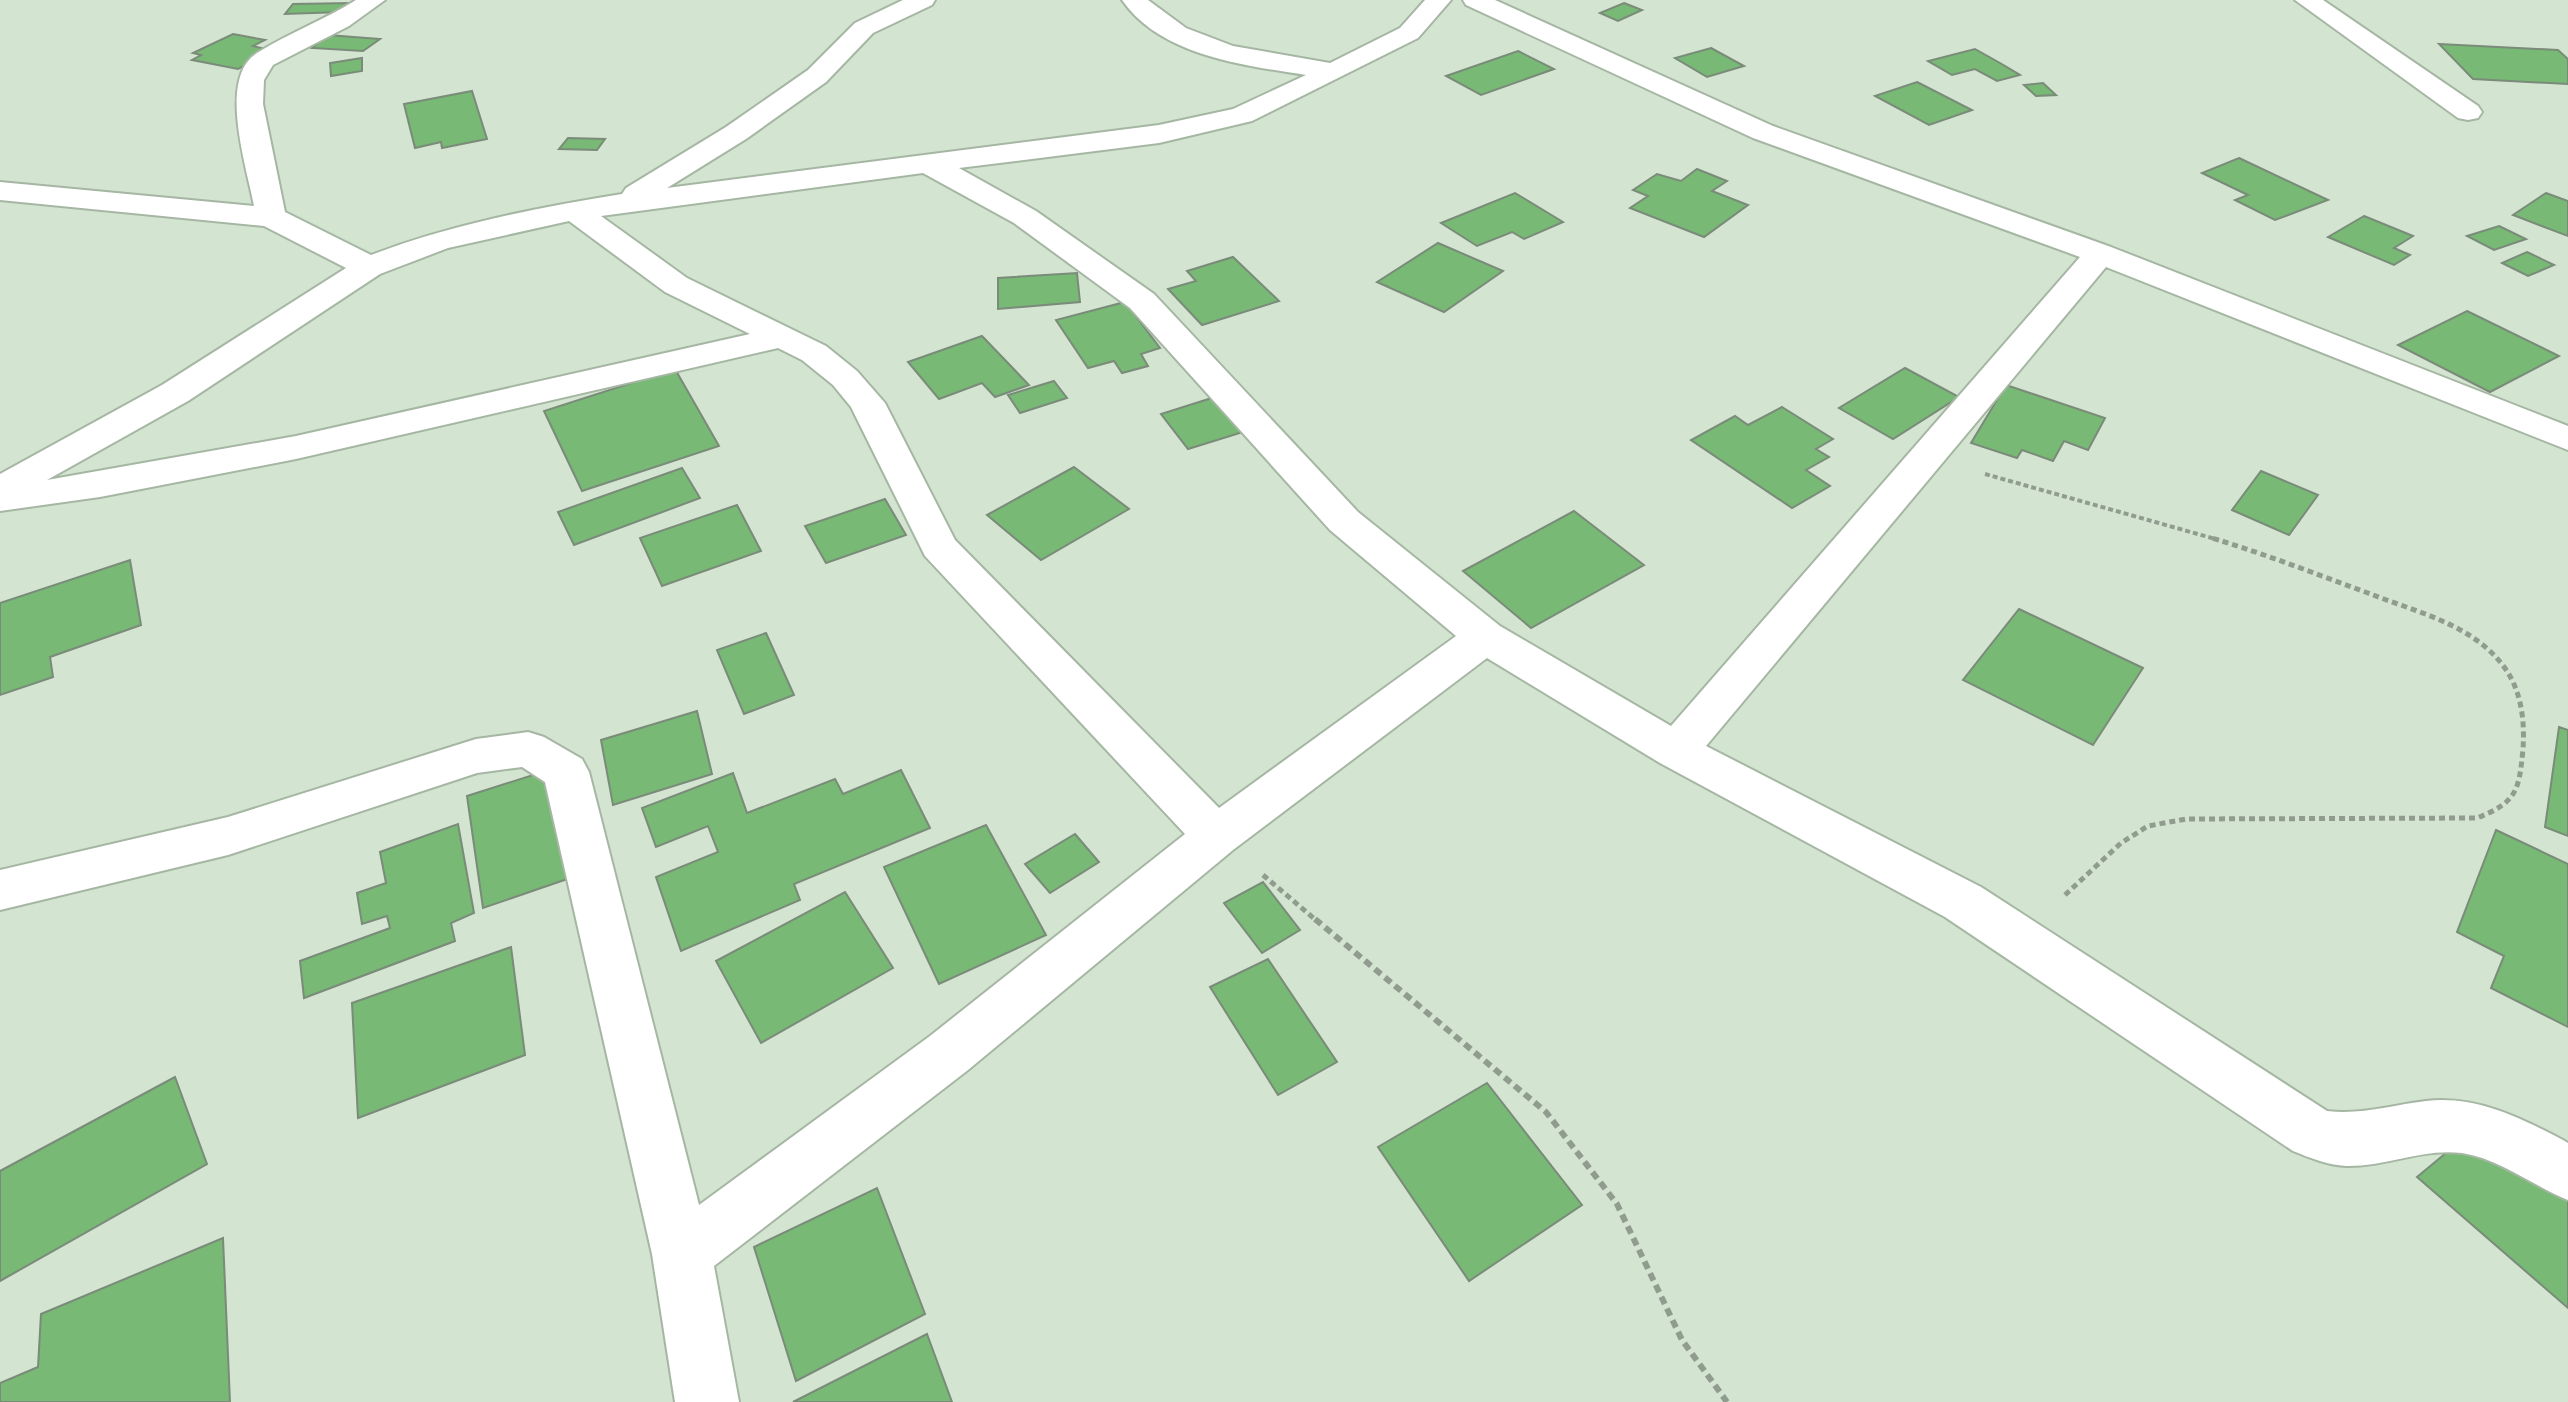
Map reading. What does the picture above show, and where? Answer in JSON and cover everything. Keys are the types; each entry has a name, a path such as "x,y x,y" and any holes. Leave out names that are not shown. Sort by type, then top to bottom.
{"street":[{"path":"271,217 249,104 251,80 263,60 340,21 373,0"},
{"path":"621,203 736,133 817,76 864,28 923,0"},
{"path":"1134,0 1146,14 1186,41 1216,50 1334,72"},
{"path":"0,490 175,393 369,267 437,241 621,203 1159,134 1242,115 1409,33 1439,0"},
{"path":"1475,0 1763,132 2100,254 2568,439"},
{"path":"2307,0 2468,112"},
{"path":"927,163 1025,217 1142,301 1344,521 1485,637 1676,751 1963,902 2273,1108 2324,1137 2356,1141 2425,1126 2462,1127 2512,1144 2568,1173"},
{"path":"0,191 271,217 369,267"},
{"path":"575,211 676,285 814,353 835,369 867,403 939,547 1216,836"},
{"path":"1676,751 2100,254"},
{"path":"0,499 111,484 275,451 783,337"},
{"path":"682,1254 949,1053 1216,836 1485,637"},
{"path":"0,890 228,836 476,756 528,749 566,772 682,1254 707,1402"}],"path":[{"path":"1926,460 2102,502 2268,554 2443,623 2484,645 2515,681 2526,718 2518,793 2504,808 2477,818 2186,819 2148,826 2121,843 2017,939"},
{"path":"1216,836 1546,1112 1617,1204 1682,1340 1727,1402"}],"building":[{"path":"351,3 343,12 285,14 293,4"},
{"path":"1624,3 1642,10 1618,21 1600,13"},
{"path":"233,34 265,40 253,46 273,51 238,69 192,60 201,55 193,53"},
{"path":"328,35 380,39 363,51 312,48"},
{"path":"2439,44 2558,50 2568,59 2568,84 2473,79"},
{"path":"1711,48 1744,66 1707,77 1675,58"},
{"path":"1975,49 2020,75 1997,81 1975,69 1952,75 1928,61"},
{"path":"1518,51 1554,69 1481,95 1446,76"},
{"path":"362,58 362,71 331,76 330,63"},
{"path":"1917,82 1972,110 1929,125 1875,96"},
{"path":"2043,83 2056,95 2036,96 2024,85"},
{"path":"472,91 487,139 442,148 441,142 415,148 404,104"},
{"path":"568,138 605,139 597,150 559,149"},
{"path":"2239,158 2328,200 2275,220 2235,200 2248,195 2202,173"},
{"path":"1697,169 1727,181 1712,191 1748,205 1704,237 1630,208 1648,196 1633,190 1657,174 1681,181"},
{"path":"1515,193 1563,222 1524,239 1512,232 1477,246 1441,223"},
{"path":"2546,193 2568,201 2568,236 2513,215"},
{"path":"2364,216 2413,236 2394,248 2410,255 2394,265 2328,237"},
{"path":"2499,226 2526,239 2494,250 2467,236"},
{"path":"1438,243 1503,271 1444,312 1377,282"},
{"path":"2527,252 2554,265 2528,276 2502,263"},
{"path":"1233,257 1279,301 1202,325 1168,289 1196,281 1187,271"},
{"path":"1077,273 1080,302 998,309 998,278"},
{"path":"1125,302 1160,348 1141,354 1148,366 1122,373 1114,361 1088,368 1056,320"},
{"path":"2467,311 2559,356 2490,392 2398,345"},
{"path":"982,336 1029,385 995,397 982,383 939,399 908,362"},
{"path":"1905,368 1959,397 1893,439 1839,408"},
{"path":"675,369 719,446 582,491 544,411"},
{"path":"1054,381 1067,398 1020,413 1008,395"},
{"path":"2006,385 2105,418 2088,450 2064,441 2053,461 2022,450 2017,458 1971,443"},
{"path":"1215,397 1243,432 1188,449 1161,414"},
{"path":"1782,407 1833,439 1816,449 1829,457 1806,470 1830,486 1792,508 1691,440 1735,416 1748,425"},
{"path":"1074,467 1129,509 1041,560 987,515"},
{"path":"682,468 700,498 574,545 558,512"},
{"path":"2261,471 2318,495 2289,535 2232,510"},
{"path":"885,499 906,535 826,563 805,526"},
{"path":"737,505 761,551 662,586 640,538"},
{"path":"1574,511 1644,565 1531,628 1463,571"},
{"path":"130,560 141,625 50,657 53,677 0,695 0,603"},
{"path":"2019,609 2143,668 2093,745 1963,680"},
{"path":"766,633 794,695 744,714 717,650"},
{"path":"697,711 712,774 613,805 601,740"},
{"path":"2559,727 2568,730 2568,836 2545,827"},
{"path":"555,768 576,876 483,908 467,796"},
{"path":"901,770 930,828 794,884 800,900 681,951 656,877 718,852 708,826 656,847 642,808 733,773 747,813 835,779 843,794"},
{"path":"458,824 474,913 451,923 455,941 304,998 300,961 390,928 387,916 362,924 357,893 386,883 380,852"},
{"path":"986,825 1046,935 939,984 884,867"},
{"path":"2496,830 2568,864 2568,1027 2491,988 2504,956 2457,932"},
{"path":"1075,834 1099,862 1050,893 1025,864"},
{"path":"1263,882 1300,930 1262,953 1224,903"},
{"path":"845,892 893,968 761,1043 716,961"},
{"path":"511,947 525,1055 358,1118 352,1003"},
{"path":"1268,959 1337,1062 1278,1095 1210,987"},
{"path":"175,1077 207,1164 0,1281 0,1171"},
{"path":"1487,1083 1582,1205 1469,1281 1378,1147"},
{"path":"2493,1114 2568,1175 2568,1308 2417,1177"},
{"path":"877,1188 925,1314 796,1381 754,1247"},
{"path":"223,1238 230,1402 0,1402 0,1383 38,1367 41,1314"},
{"path":"927,1334 952,1402 793,1402"}]}
